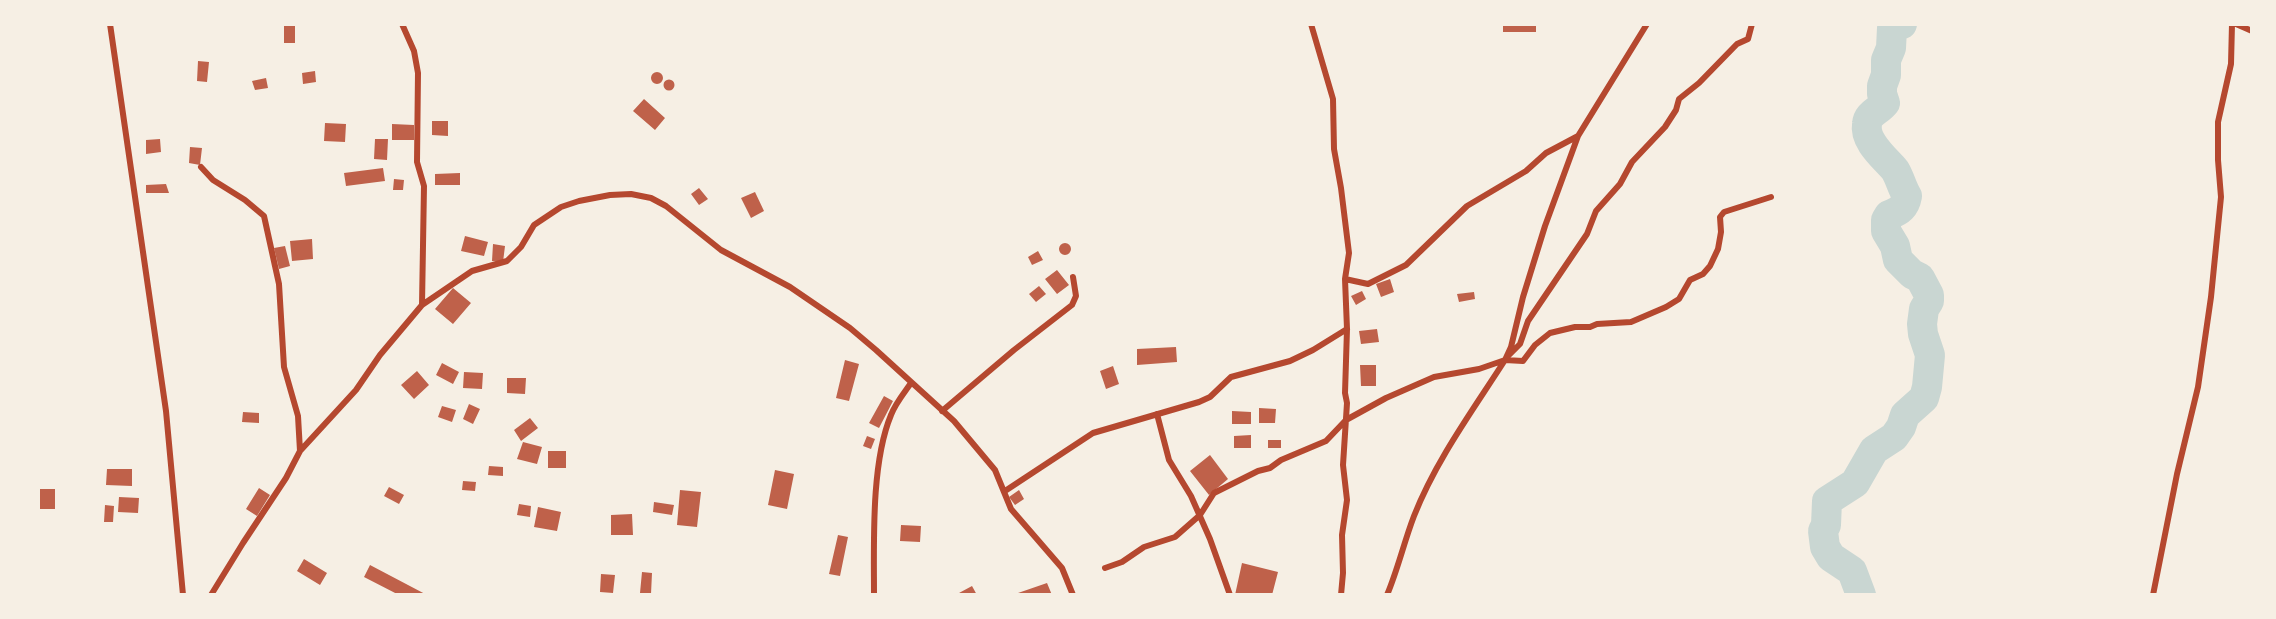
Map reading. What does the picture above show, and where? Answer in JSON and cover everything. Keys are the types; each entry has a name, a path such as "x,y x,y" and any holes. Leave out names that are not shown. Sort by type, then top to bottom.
{"street":[{"path":"110,24 166,411 183,595"},
{"path":"402,24 414,51 418,73 417,162 424,186 422,305"},
{"path":"1311,24 1333,99 1334,149 1349,253 1345,279 1347,329 1343,465 1347,500 1342,535 1341,595"},
{"path":"1387,595 1414,516 1443,457 1511,348 1523,297 1545,226 1578,136 1647,24"},
{"path":"1505,360 1520,344 1528,321 1587,234 1596,211 1620,184 1632,162 1665,127 1676,110 1679,99 1699,83 1737,44 1748,39 1752,24"},
{"path":"2152,595 2198,387 2211,297 2221,197 2218,122 2231,64 2234,24 2252,31"},
{"path":"1345,279 1368,284 1406,265 1467,206 1526,171 1546,153 1578,136"},
{"path":"201,166 213,180 245,200 264,216 279,284 284,367 297,416 300,451"},
{"path":"212,595 286,478 300,451 356,390 380,354 422,305 472,271 507,261 521,247 534,225 561,207 610,195 631,194 651,198 666,206 721,250 790,287 850,328 954,421 965,437 995,470 1011,509 1062,568 1073,595"},
{"path":"1105,568 1122,562 1144,547 1175,537 1200,515 1214,493 1326,441 1346,420 1434,376 1479,369 1505,360 1524,361 1535,345 1550,333 1597,324 1631,322 1666,307 1678,299 1690,280 1703,274 1710,266 1721,232 1720,217 1724,212 1771,197"},
{"path":"942,411 1072,305 1076,296 1073,277"},
{"path":"1005,490 1093,433 1199,402 1210,397 1232,377 1290,361 1347,329"},
{"path":"874,595 879,459 892,412 911,383"},
{"path":"1157,414 1169,460 1200,515 1230,595"}],"building":[{"path":"284,24 295,24 295,43 284,43"},
{"path":"1503,24 1536,24 1536,32 1503,32"},
{"path":"198,61 209,62 207,82 197,81"},
{"path":"315,71 316,82 303,84 302,73"},
{"path":"657,72 663,78 657,84 651,78"},
{"path":"266,78 268,88 255,90 252,81"},
{"path":"669,80 673,81 673,89 669,90 665,89 664,85 665,81"},
{"path":"644,99 665,118 655,130 633,111"},
{"path":"432,121 448,121 448,136 432,135"},
{"path":"325,123 346,124 345,142 324,141"},
{"path":"392,124 414,125 414,140 392,140"},
{"path":"160,139 161,152 146,154 146,140"},
{"path":"375,139 388,139 387,160 374,159"},
{"path":"190,147 202,148 200,165 189,163"},
{"path":"383,168 385,181 346,186 344,173"},
{"path":"460,173 460,185 435,185 435,174"},
{"path":"394,179 404,180 403,190 393,190"},
{"path":"166,184 169,193 146,193 146,185"},
{"path":"699,188 708,199 699,205 691,194"},
{"path":"755,192 764,211 751,218 741,198"},
{"path":"465,236 488,242 484,256 461,251"},
{"path":"312,239 313,259 292,261 290,241"},
{"path":"1067,243 1071,249 1067,255 1063,255 1059,247"},
{"path":"493,244 505,246 503,262 492,261"},
{"path":"285,246 290,266 279,269 274,248"},
{"path":"1038,251 1043,260 1032,265 1028,257"},
{"path":"1057,270 1069,285 1057,294 1045,279"},
{"path":"1390,279 1394,292 1381,297 1376,284"},
{"path":"1039,286 1046,294 1036,302 1029,294"},
{"path":"453,288 471,303 453,324 435,309"},
{"path":"1362,291 1366,299 1356,305 1351,296"},
{"path":"1474,292 1475,299 1459,302 1457,294"},
{"path":"1377,329 1379,342 1361,344 1359,331"},
{"path":"1176,347 1177,362 1137,365 1137,349"},
{"path":"845,360 859,364 849,401 836,398"},
{"path":"442,363 459,372 453,384 436,375"},
{"path":"1360,365 1376,365 1376,386 1361,386"},
{"path":"1113,366 1119,384 1106,389 1100,371"},
{"path":"417,371 429,385 414,399 401,385"},
{"path":"464,372 483,373 482,389 463,388"},
{"path":"507,378 526,378 525,394 507,393"},
{"path":"884,396 893,401 879,428 869,423"},
{"path":"469,404 480,409 473,424 463,419"},
{"path":"442,406 456,410 452,422 438,417"},
{"path":"1259,408 1276,409 1275,423 1259,423"},
{"path":"1232,411 1251,412 1251,424 1232,424"},
{"path":"243,412 259,413 259,423 242,422"},
{"path":"530,418 538,428 521,441 514,430"},
{"path":"1251,435 1251,448 1234,448 1234,436"},
{"path":"867,436 875,439 871,449 863,446"},
{"path":"1268,440 1281,440 1281,448 1268,448"},
{"path":"523,442 542,447 537,464 517,459"},
{"path":"548,451 566,451 566,468 548,468"},
{"path":"1210,455 1228,479 1209,495 1190,471"},
{"path":"489,466 503,467 503,476 488,475"},
{"path":"107,469 132,469 132,486 106,485"},
{"path":"775,470 794,474 787,509 768,505"},
{"path":"463,481 476,482 475,491 462,490"},
{"path":"389,487 404,495 399,504 384,496"},
{"path":"259,488 270,495 257,516 246,509"},
{"path":"40,489 55,489 55,509 40,509"},
{"path":"680,490 701,492 697,527 677,525"},
{"path":"1019,490 1024,499 1015,505 1009,497"},
{"path":"119,497 139,498 138,513 118,512"},
{"path":"654,502 674,505 672,515 653,512"},
{"path":"519,504 531,506 530,517 517,515"},
{"path":"105,505 114,506 113,522 104,522"},
{"path":"538,507 561,512 557,531 534,527"},
{"path":"632,514 633,535 611,535 611,515"},
{"path":"901,525 921,526 920,542 900,541"},
{"path":"838,535 848,537 840,576 829,574"},
{"path":"304,559 327,573 320,585 297,571"},
{"path":"1242,563 1278,572 1272,595 1235,595"},
{"path":"370,565 427,595 399,595 364,577"},
{"path":"642,572 652,573 651,594 640,593"},
{"path":"601,574 615,575 613,593 600,592"},
{"path":"1047,583 1052,595 1019,595 1018,593"},
{"path":"972,586 977,595 960,595 959,593"}],"waterway":[{"path":"1861,595 1852,571 1831,557 1825,547 1823,531 1826,525 1827,501 1855,483 1874,450 1894,437 1905,415 1924,398 1930,355 1922,324 1929,295 1920,278 1912,274 1898,260 1895,246 1886,231 1886,220 1889,215 1901,208 1907,196 1895,170 1876,149 1867,131 1869,117 1885,103 1882,86 1886,75 1886,60 1891,48 1892,28 1902,24"}]}
